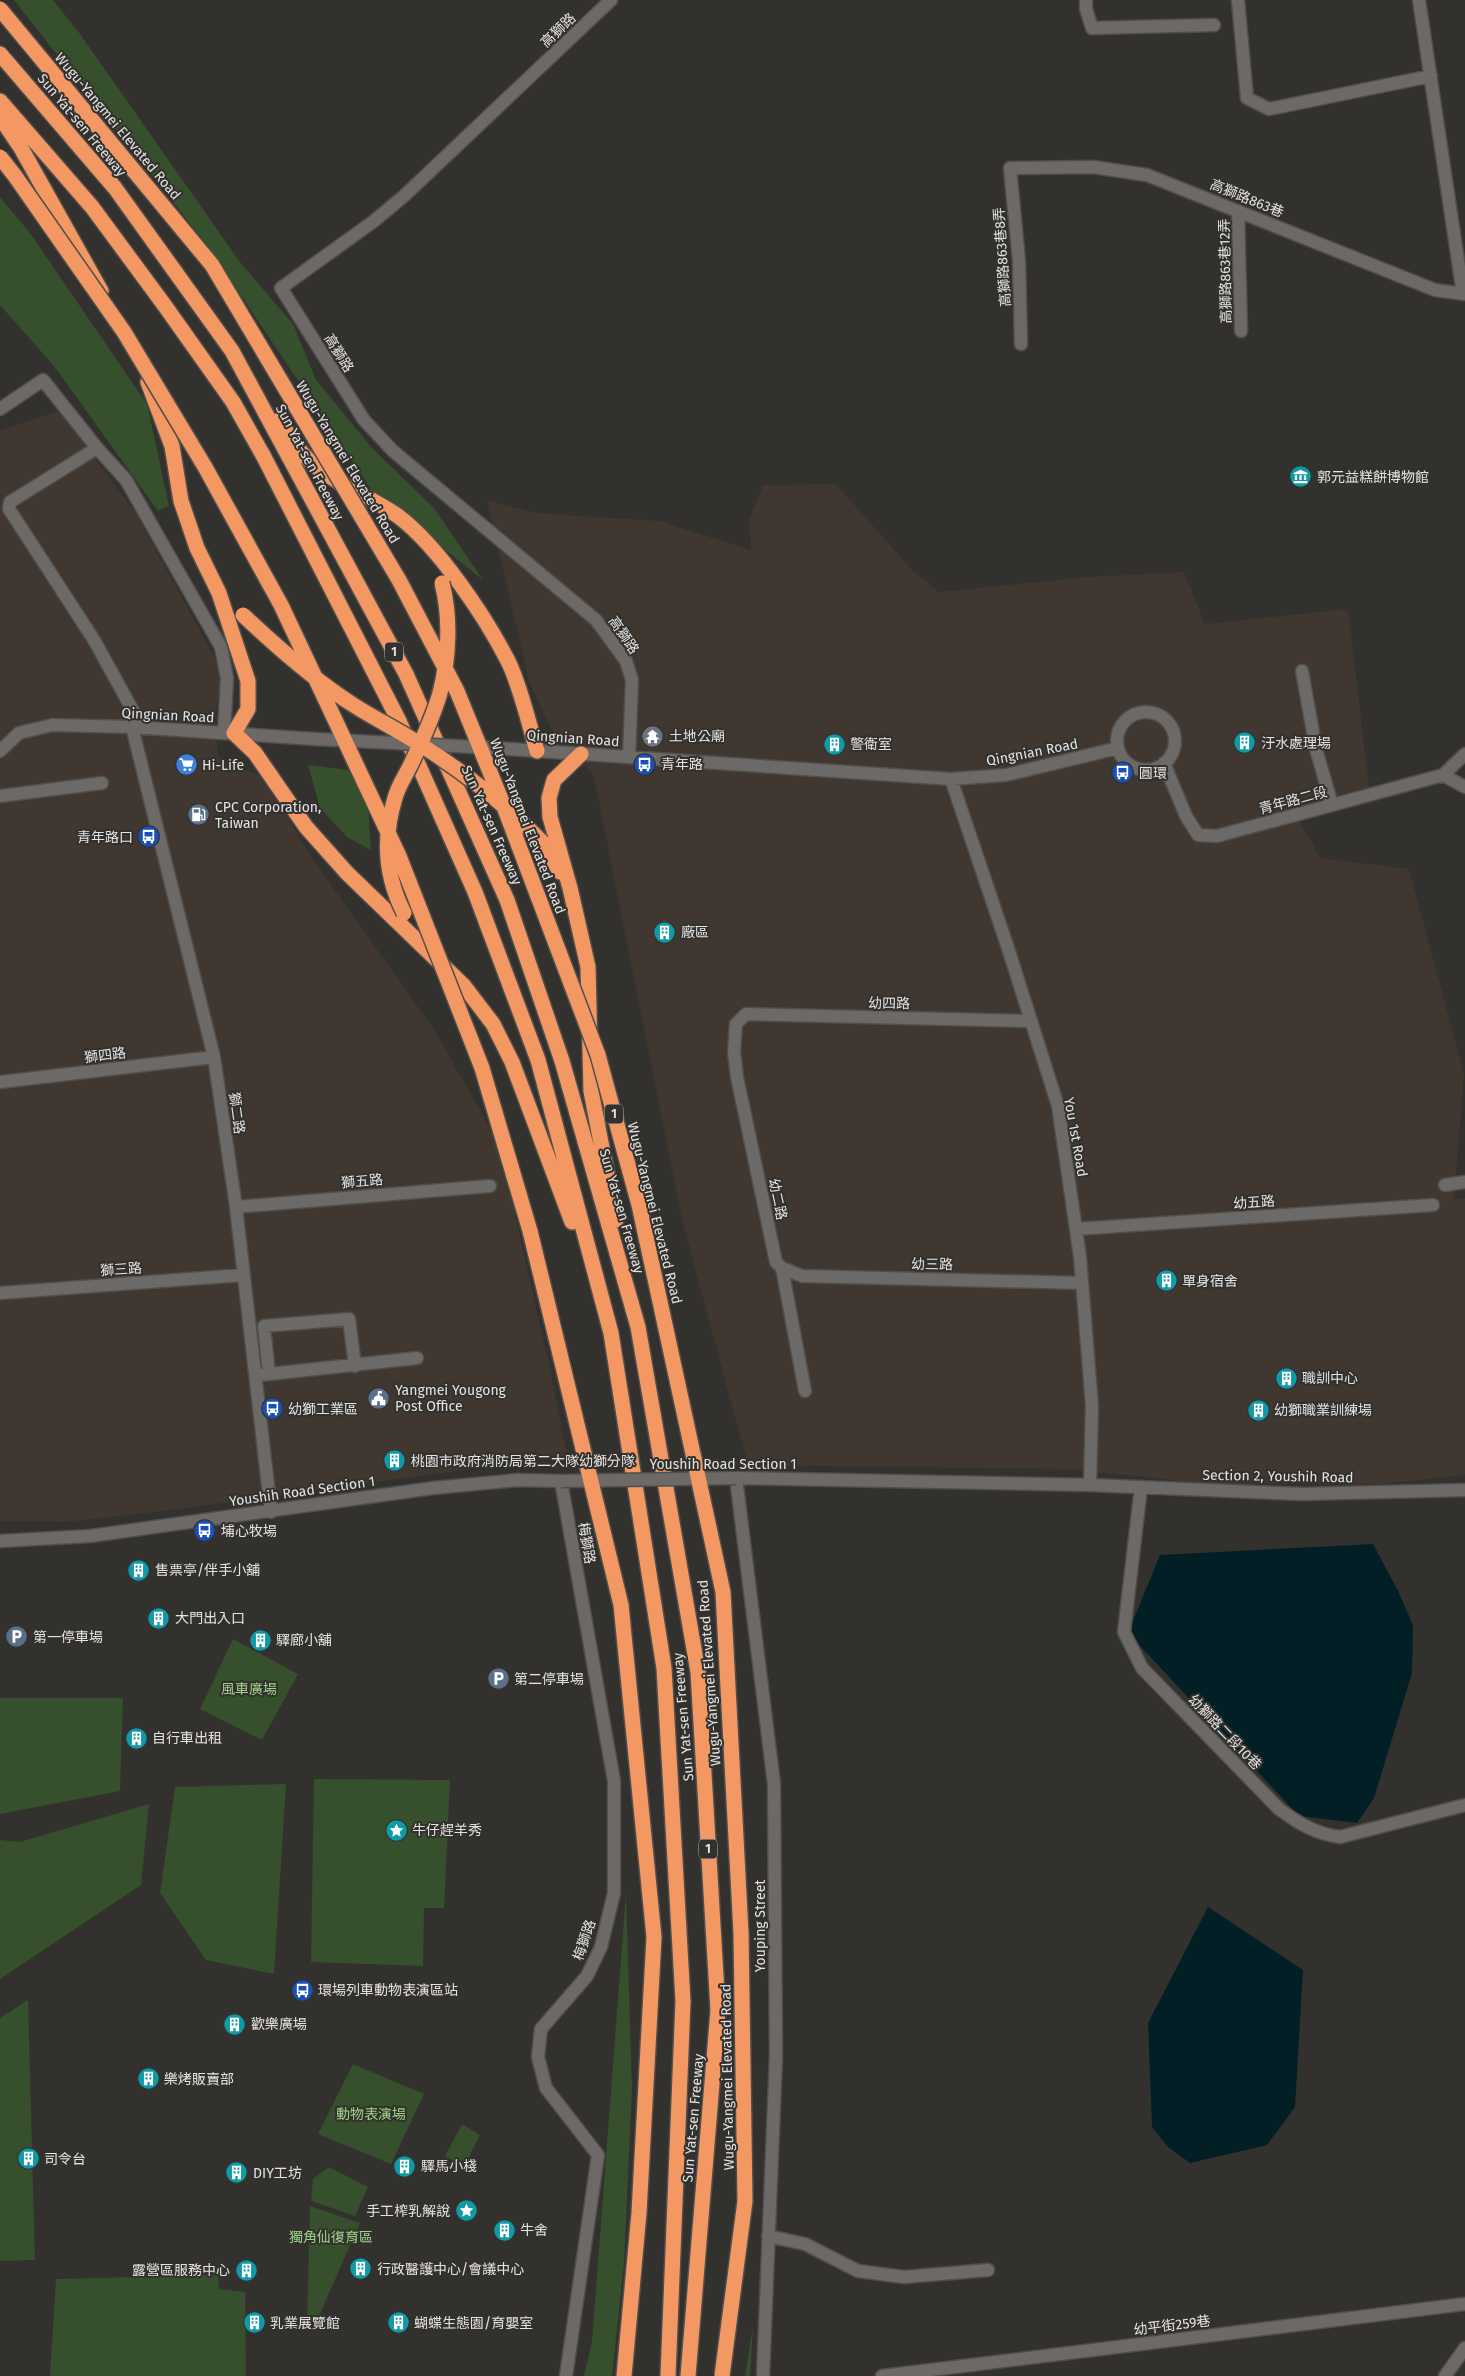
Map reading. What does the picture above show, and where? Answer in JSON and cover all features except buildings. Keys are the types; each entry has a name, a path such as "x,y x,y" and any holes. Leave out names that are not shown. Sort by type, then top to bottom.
{"highway":[{"name":"Wugu-Yangmei Elevated Road","path":"0,9 212,265 399,580 457,691 503,804 598,1055 639,1205 723,1592 742,1933 745,2201 722,2376"},
{"name":"Sun Yat-sen Freeway","path":"0,54 115,188 232,351 406,674 507,900 562,1061 638,1327 698,1672 718,2010 688,2376"},
{"name":"Sun Yat-sen Freeway","path":"0,101 92,207 233,402 264,457 399,721 475,892 538,1060 611,1333 665,1677 683,2001 668,2376"},
{"path":"0,117 84,258 155,396 172,446 181,501 198,548 220,593 248,681 248,709 229,733 255,753 306,827 347,873 464,986 493,1024 512,1062 603,1304"},
{"path":"0,157 124,332 205,467 281,605 399,856 482,1068 530,1231 621,1605 654,1937 639,2213 624,2376"},
{"path":"232,351 299,450 331,478 398,516 419,534 469,596 508,662 537,751"},
{"path":"419,943 395,896 386,846 395,797 421,744 440,693 447,649 447,605 434,552"},
{"path":"220,593 243,616 317,679 355,706 421,744 475,782 513,813 542,842 570,888"},
{"path":"581,754 554,780 549,798 550,817 570,888 588,967 591,1091 638,1327"}],"street":[{"name":"高獅路","path":"611,0 404,196 374,221 281,288 364,420 393,451 596,620 626,662 632,680 629,757"},
{"path":"1086,0 1086,9 1092,28 1214,25"},
{"path":"1238,0 1247,98 1268,108 1431,76"},
{"path":"1419,0 1464,294"},
{"name":"高獅路863巷","path":"1010,168 1093,167 1127,170 1146,175 1435,290 1464,294"},
{"name":"高獅路863巷8弄","path":"1010,168 1019,261 1021,344"},
{"name":"高獅路863巷12弄","path":"1238,210 1241,331"},
{"path":"0,409 43,380 96,448 126,480 221,647 227,678 229,733"},
{"name":"獅二路","path":"96,448 10,502 8,509 94,640 137,727 214,1057 236,1207 271,1512"},
{"path":"1302,671 1316,750 1332,805"},
{"path":"1143,712 1156,713 1166,719 1173,729 1175,742 1172,754 1164,763 1157,767 1141,769 1127,762 1118,748 1118,736 1122,724 1137,714 1143,712"},
{"name":"Qingnian Road","path":"0,751 19,733 52,725 137,727 315,739 495,748 951,779 1006,775 1118,748"},
{"name":"青年路二段","path":"1164,763 1186,816 1198,835 1218,836 1443,775 1465,754"},
{"path":"1443,775 1465,787"},
{"name":"You 1st Road","path":"951,779 1008,948 1058,1106 1082,1283 1092,1406 1090,1485"},
{"path":"0,796 102,782"},
{"name":"幼四路","path":"746,1014 1030,1021"},
{"name":"幼二路","path":"746,1014 736,1024 734,1052 776,1262 782,1268 805,1391"},
{"name":"獅四路","path":"0,1082 214,1057"},
{"path":"1445,1185 1465,1182"},
{"name":"獅五路","path":"236,1207 490,1186"},
{"name":"幼五路","path":"1076,1229 1433,1205"},
{"name":"幼三路","path":"782,1268 802,1276 1082,1283"},
{"name":"獅三路","path":"0,1293 243,1275"},
{"path":"268,1374 264,1326 349,1319 355,1366"},
{"path":"255,1375 417,1358"},
{"name":"Youshih Road Section 1","path":"0,1541 90,1536 433,1488 517,1480 736,1478 1090,1485"},
{"name":"Youping Street","path":"736,1478 774,1784 776,2056 763,2376"},
{"name":"梅獅路","path":"561,1481 614,1781 614,1893 600,1947 587,1976 541,2029 538,2058 546,2088 598,2155 566,2376"},
{"name":"Section 2, Youshih Road","path":"1090,1485 1302,1494 1465,1490"},
{"name":"幼獅路二段10巷","path":"1141,1487 1124,1632 1142,1668 1279,1809 1297,1822 1324,1835 1340,1837 1465,1804"},
{"path":"768,2236 805,2244 858,2271 904,2276 988,2270"},
{"name":"幼平街259巷","path":"882,2376 1465,2304"},
{"path":"1445,2376 1465,2348"}],"shaded area":[{"path":"59,411 134,510 222,671 215,716 218,757 262,777 319,868 435,1031 499,1144 552,1378 567,1456 164,1511 66,1522 0,1521 0,430"},
{"path":"836,484 911,569 939,592 1089,577 1184,572 1205,624 1348,609 1369,787 1293,808 1320,858 1409,869 1464,1074 1454,1199 1465,1198 1465,1475 1379,1484 1202,1483 1068,1469 748,1465 682,1220 594,776 550,727 529,681 487,500 535,513 659,521 751,550 749,520 763,485"}],"green space":[{"path":"14,0 53,0 80,34 240,262 293,324 316,380 372,448 434,508 483,580 373,492 207,245"},
{"path":"0,197 30,233 147,404 169,506 158,511 54,366 0,305"},
{"path":"308,765 348,770 368,805 371,850 347,837 320,808"},
{"name":"風車廣場","path":"233,1639 298,1674 262,1740 200,1709"},
{"path":"0,1698 123,1698 120,1791 0,1814"},
{"path":"314,1779 450,1780 444,1908 424,1908 423,1966 311,1962"},
{"path":"286,1784 274,1974 206,1960 160,1893 175,1787"},
{"path":"149,1804 141,1885 0,1979 0,1840 20,1842"},
{"path":"626,1893 632,2088 624,2264 612,2376 584,2376 592,2342"},
{"path":"28,2000 35,2260 0,2261 0,2018"},
{"name":"動物表演場","path":"353,2064 424,2094 391,2164 318,2134"},
{"path":"462,2124 480,2135 464,2167 445,2156"},
{"path":"329,2167 368,2187 355,2216 311,2201 313,2179"},
{"name":"獨角仙復育區","path":"310,2206 360,2223 315,2325 307,2324"},
{"path":"218,2275 219,2289 245,2292 246,2376 50,2376 56,2279"},
{"path":"753,2326 750,2376 745,2376"}],"water":[{"path":"1373,1544 1398,1591 1413,1625 1412,1673 1374,1798 1357,1823 1299,1816 1128,1633 1160,1555"},
{"path":"1208,1907 1303,1970 1295,2107 1267,2145 1190,2163 1168,2147 1152,2127 1148,2023"}],"place":[{"name":"郭元益糕餅博物館","path":"1301,477"},
{"name":"土地公廟","path":"653,736"},
{"name":"汙水處理場","path":"1245,743"},
{"name":"警衛室","path":"834,744"},
{"name":"青年路","path":"645,764"},
{"name":"Hi-Life","path":"186,765"},
{"name":"圓環","path":"1123,773"},
{"name":"CPC Corporation, Taiwan","path":"199,815"},
{"name":"青年路口","path":"149,837"},
{"name":"廠區","path":"665,932"},
{"name":"單身宿舍","path":"1166,1281"},
{"name":"職訓中心","path":"1286,1378"},
{"name":"Yangmei Yougong Post Office","path":"379,1398"},
{"name":"幼獅工業區","path":"272,1409"},
{"name":"幼獅職業訓練場","path":"1258,1410"},
{"name":"桃園市政府消防局第二大隊幼獅分隊","path":"395,1461"},
{"name":"埔心牧場","path":"205,1531"},
{"name":"售票亭/伴手小舖","path":"139,1570"},
{"name":"大門出入口","path":"159,1618"},
{"name":"第一停車場","path":"17,1637"},
{"name":"驛廊小舖","path":"260,1640"},
{"name":"第二停車場","path":"498,1679"},
{"name":"自行車出租","path":"136,1738"},
{"name":"牛仔趕羊秀","path":"396,1830"},
{"name":"環場列車動物表演區站","path":"302,1990"},
{"name":"歡樂廣場","path":"235,2024"},
{"name":"樂烤販賣部","path":"148,2079"},
{"name":"司令台","path":"28,2159"},
{"name":"驛馬小棧","path":"405,2166"},
{"name":"DIY工坊","path":"237,2173"},
{"name":"手工榨乳解說","path":"466,2211"},
{"name":"牛舍","path":"504,2230"},
{"name":"行政醫護中心/會議中心","path":"361,2269"},
{"name":"露營區服務中心","path":"246,2270"},
{"name":"乳業展覽館","path":"254,2323"},
{"name":"蝴蝶生態園/育嬰室","path":"398,2323"}]}
